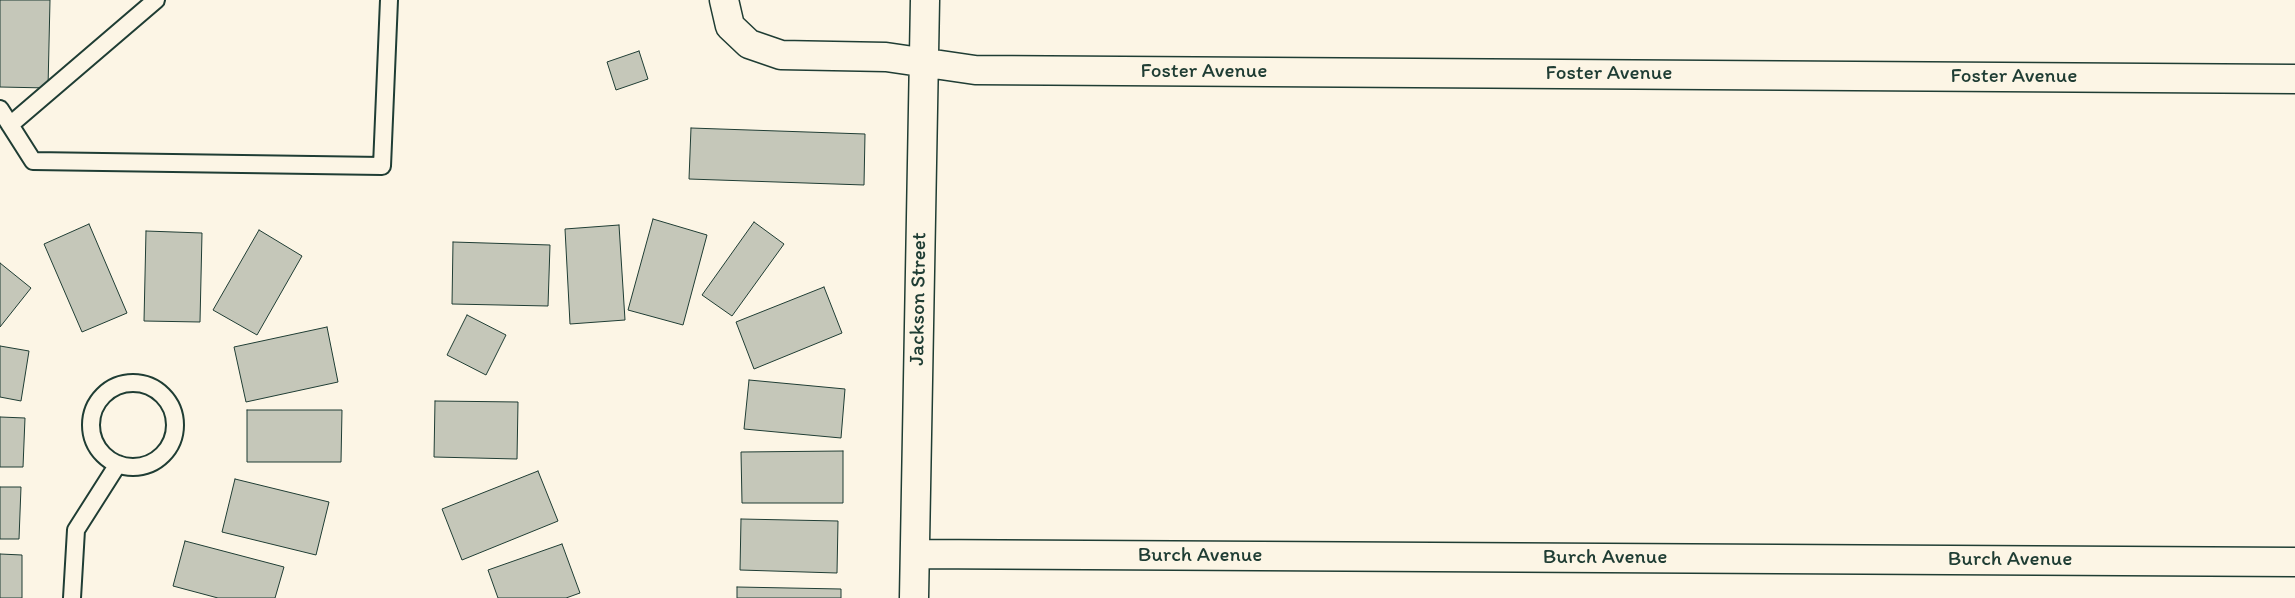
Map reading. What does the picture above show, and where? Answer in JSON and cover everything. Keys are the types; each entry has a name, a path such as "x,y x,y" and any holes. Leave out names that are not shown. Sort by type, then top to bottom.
{"street":[{"name":"Foster Avenue","path":"724,0 730,26 749,44 781,55 886,57 975,70 2295,79"},
{"name":"Jackson Street","path":"914,598 922,63 925,0"},
{"name":"Burch Avenue","path":"915,554 2295,562"}],"lane":[{"path":"10,125 156,0"},
{"path":"0,109 32,161 382,166 389,0"},
{"path":"134,383 148,386 161,393 171,409 175,428 172,441 165,452 155,461 144,466 130,467 118,464 106,456 96,445 92,432 92,417 97,403 107,392 119,385 134,383"},
{"path":"72,598 76,530 118,464"}],"building":[{"path":"0,0 50,0 48,88 0,87"},
{"path":"639,51 648,79 616,90 607,62"},
{"path":"691,128 865,134 864,185 689,179"},
{"path":"653,219 707,235 683,325 628,310"},
{"path":"754,222 784,244 732,316 702,295"},
{"path":"89,224 127,313 82,332 44,244"},
{"path":"619,225 625,320 570,324 565,229"},
{"path":"259,230 302,256 257,335 213,310"},
{"path":"146,231 202,233 200,322 144,321"},
{"path":"453,242 550,245 548,306 452,304"},
{"path":"0,263 31,288 0,327"},
{"path":"824,287 842,333 754,369 736,322"},
{"path":"467,315 506,335 486,375 447,355"},
{"path":"327,327 338,382 246,402 234,347"},
{"path":"0,346 29,351 21,401 0,397"},
{"path":"749,380 845,389 841,438 744,429"},
{"path":"435,401 518,402 517,459 434,457"},
{"path":"247,410 342,410 341,462 247,462"},
{"path":"0,417 25,418 23,467 0,467"},
{"path":"843,451 843,503 742,503 741,452"},
{"path":"538,471 558,521 462,560 442,509"},
{"path":"235,479 329,502 316,555 222,532"},
{"path":"0,487 21,487 19,539 0,539"},
{"path":"741,519 838,521 837,573 740,570"},
{"path":"185,541 284,567 275,598 218,598 173,586"},
{"path":"562,544 580,593 566,598 498,598 488,570"},
{"path":"0,554 22,555 22,598 0,598"},
{"path":"737,587 841,589 841,598 737,598"}]}
